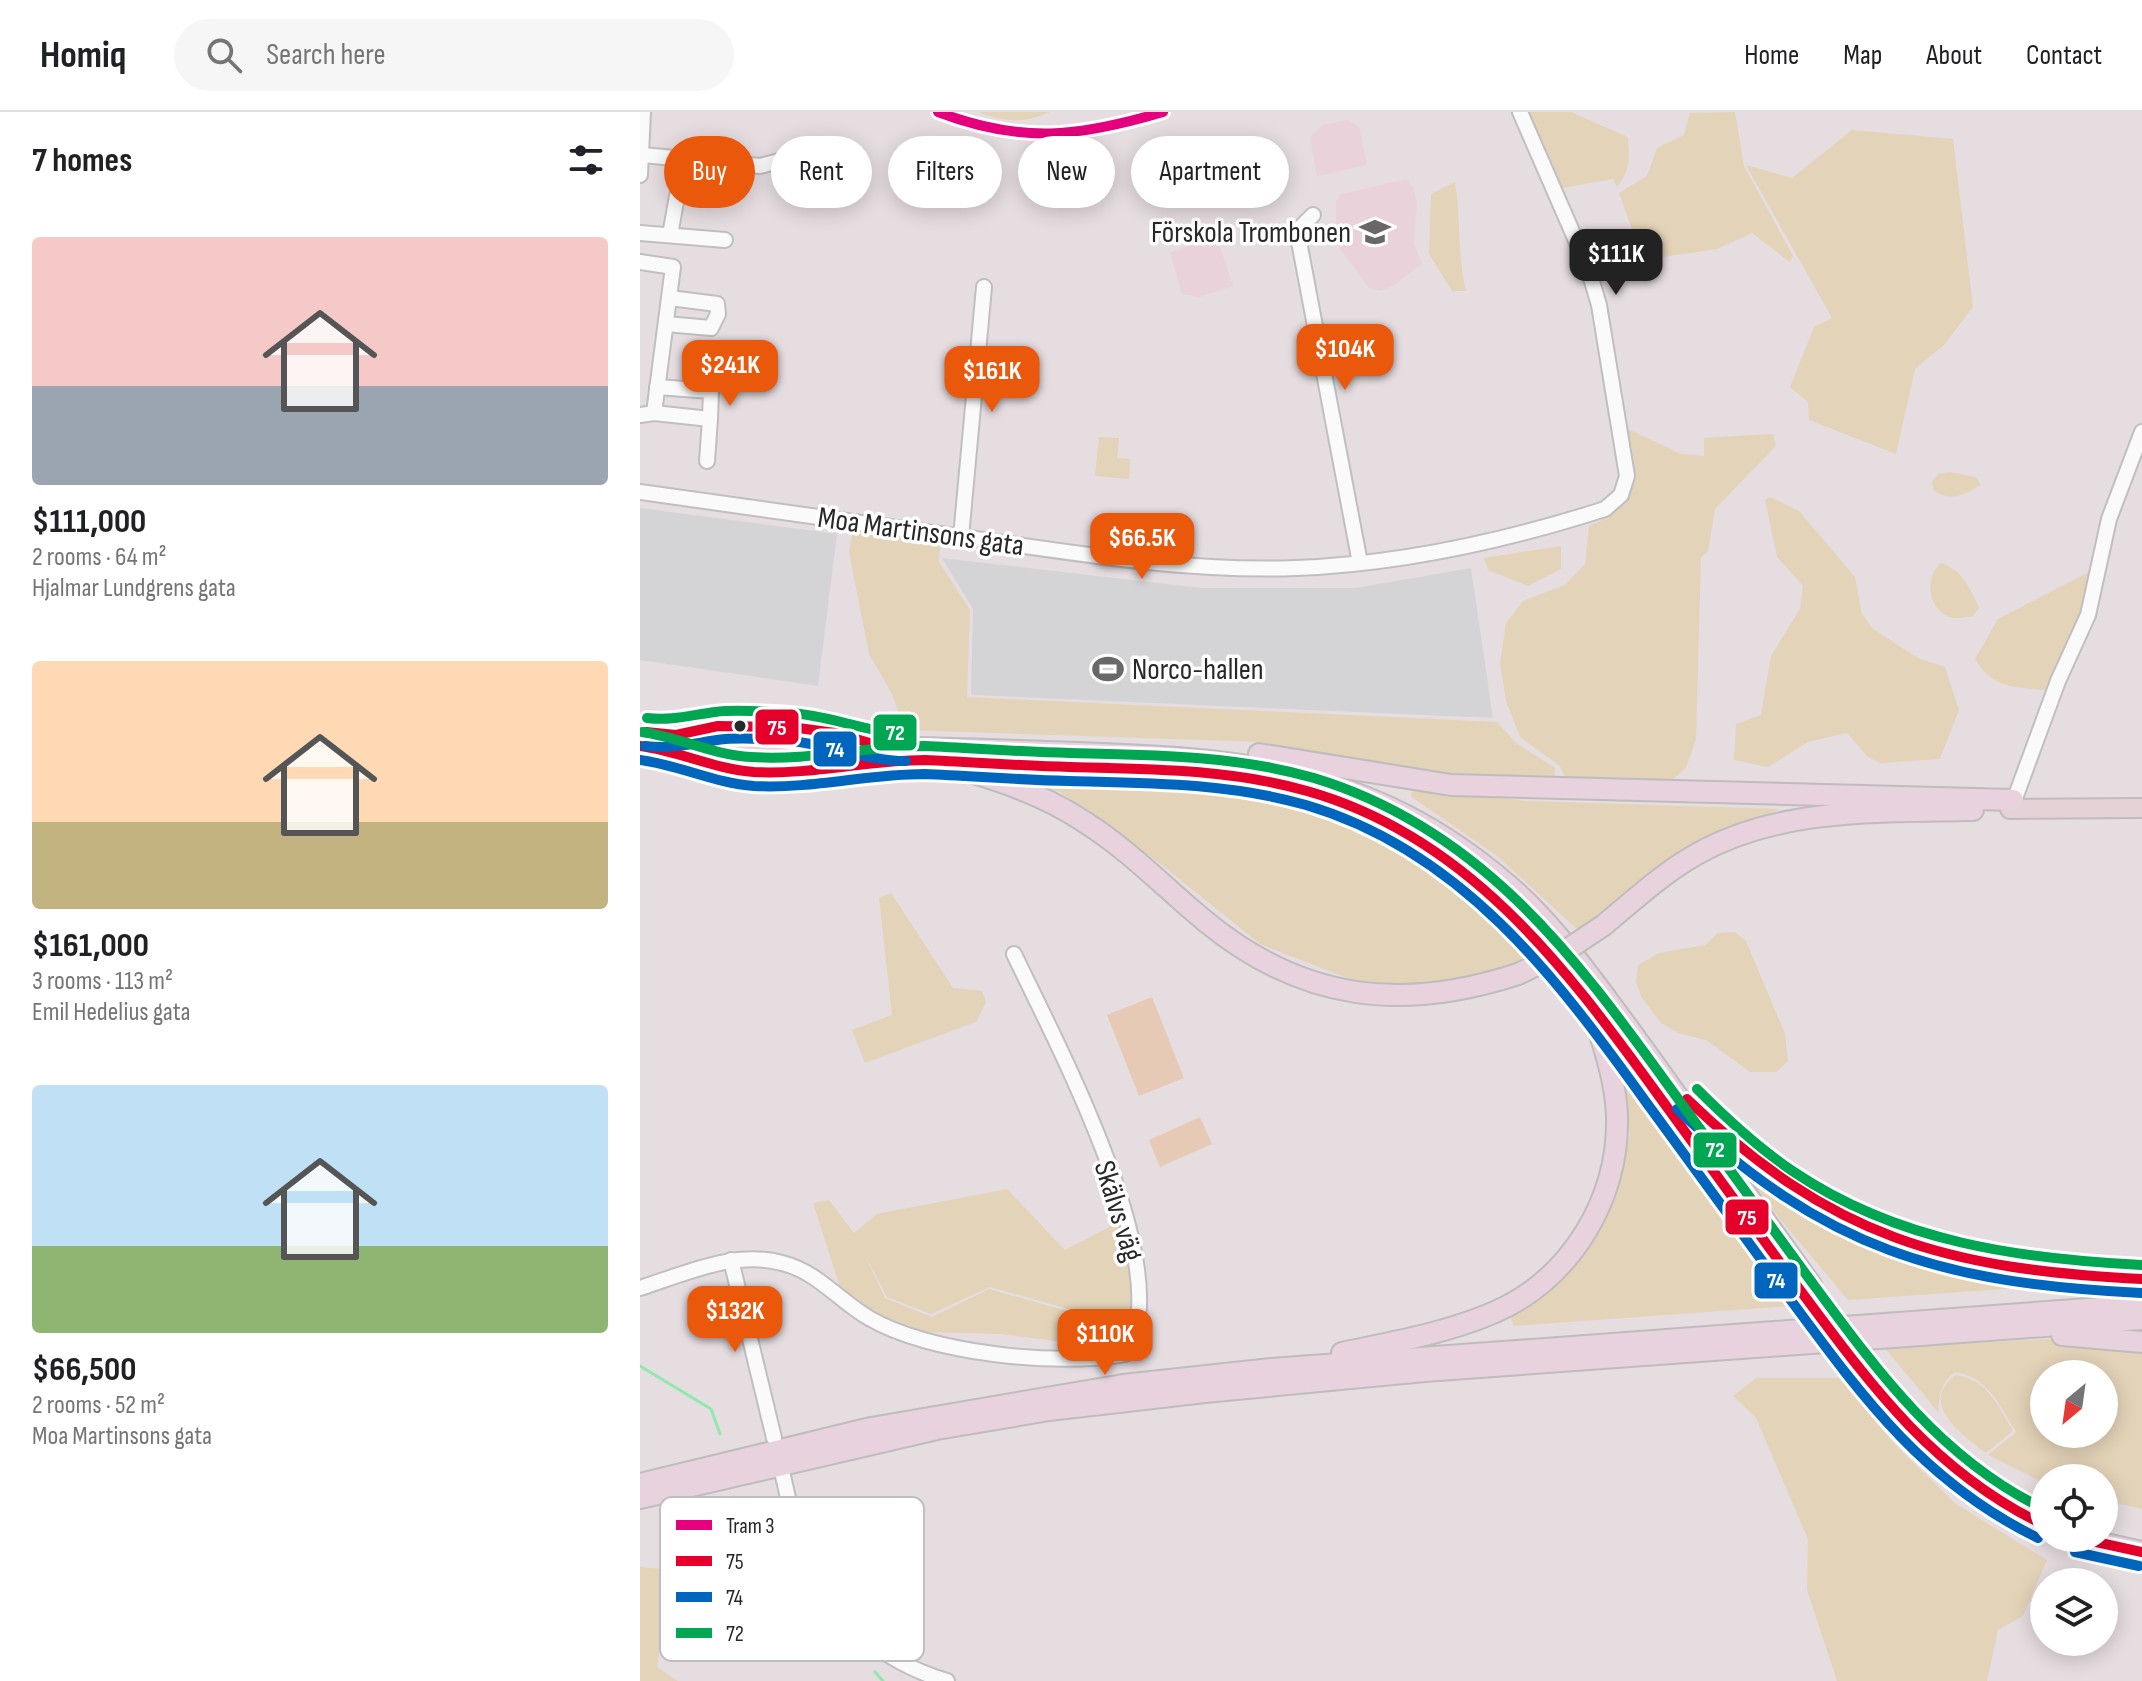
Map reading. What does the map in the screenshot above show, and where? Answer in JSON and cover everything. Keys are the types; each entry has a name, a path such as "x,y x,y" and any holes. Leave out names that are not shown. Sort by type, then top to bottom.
{"highway":[{"path":"640,731 768,742 1175,757 1274,769 1324,782 1377,809 1436,832 1510,887 1542,918 1657,1068 1805,1287"},
{"path":"640,746 766,756 1233,776 1377,809 1501,898 1533,929 1589,999 1902,1421 1948,1465 2009,1509 2030,1519"},
{"path":"1175,757 1242,752 1423,781 1479,786 2012,804"},
{"path":"937,762 1007,783 1081,819 1228,940 1254,957 1308,982 1362,994 1420,996 1482,986 1518,974 1562,953 1604,925 1697,854 1776,823 1830,815 2012,804"},
{"path":"1271,1369 1401,1340 1484,1316 1530,1292 1565,1260 1598,1210 1615,1155 1615,1091 1589,999"},
{"path":"1657,1068 1710,1124 1757,1165 1799,1195 1868,1231 1927,1251 1980,1264 2067,1275 2142,1279"},
{"path":"640,1484 733,1459 934,1416 1123,1385 1271,1369 2142,1305"},
{"path":"640,1498 875,1442 1049,1410 1425,1371 2142,1319"},
{"path":"1986,1331 2142,1342"},
{"path":"1873,1378 1958,1458 1998,1488 2030,1505"},
{"path":"2118,1535 2142,1539"},
{"path":"2118,1547 2142,1552"}],"main road":[{"path":"2012,804 2142,807"}],"street":[{"path":"640,175 643,112"},
{"name":"Moa Martinsons gata","path":"640,492 1176,565 1246,569 1360,563 1510,537 1605,509 1621,495 1627,476 1599,305 1588,268 1520,112"},
{"path":"642,155 760,166 771,163"},
{"path":"670,235 675,208"},
{"path":"1313,215 1297,231 1360,563"},
{"path":"640,233 725,240"},
{"path":"640,262 673,267 657,387 647,414 710,419"},
{"path":"961,537 984,287"},
{"path":"666,324 711,328 718,314 717,304 670,298"},
{"path":"657,387 711,391 707,461"},
{"path":"2012,804 2088,615 2109,519 2142,432"},
{"name":"Skälvs väg","path":"640,1288 731,1260 781,1262 815,1276 871,1320 931,1344 1021,1355 1101,1359 1125,1354 1134,1342 1140,1297 1139,1265 1126,1214 1073,1081 1014,954"},
{"path":"731,1260 774,1438"},
{"path":"782,1472 788,1497"},
{"path":"898,1661 919,1673 947,1681"}],"shaded area":[{"path":"979,112 1050,112 1015,120"},
{"path":"1527,112 1571,112 1628,137 1629,157 1622,181 1617,187 1613,179 1562,188"},
{"path":"1735,112 1744,166 1793,256 1790,262 1752,233 1717,249 1643,260 1619,193 1647,176 1657,148 1684,135 1690,113"},
{"path":"1348,120 1359,127 1367,165 1317,176 1310,137 1323,125"},
{"path":"1852,130 1953,139 1973,307 1944,345 1915,369 1896,454 1809,420 1808,402 1790,387 1814,327 1832,318 1746,165 1792,178"},
{"name":"Förskola Trombonen","path":"1406,179 1413,187 1417,202 1414,243 1422,264 1393,286 1380,291 1369,288 1336,243 1336,202 1341,194"},
{"path":"1455,182 1466,291 1452,291 1429,254 1431,194"},
{"path":"1216,235 1233,286 1200,297 1182,294 1170,253"},
{"path":"1624,427 1681,454 1704,456 1704,438 1773,434 1776,446 1715,509 1708,552 1701,557 1696,739 1686,768 1671,781 1567,783 1560,766 1520,737 1506,701 1500,663 1506,623 1523,601 1565,585 1585,564 1589,526 1619,508 1626,498 1631,475"},
{"path":"1099,437 1119,438 1117,458 1130,459 1129,479 1095,476"},
{"path":"1950,472 1976,477 1981,485 1952,497 1934,491 1932,482 1938,474"},
{"path":"1770,497 1799,511 1855,577 1862,614 1873,629 1918,658 1945,667 1959,710 1940,759 1880,763 1868,757 1847,733 1808,742 1768,767 1734,760 1736,724 1761,715 1771,656 1800,609 1803,586 1777,557 1765,500"},
{"path":"640,508 837,534 818,686 640,660"},
{"path":"853,529 940,542 939,562 970,610 967,697 1497,722 1516,743 1555,768 1554,780 1445,774 1261,742 904,730 892,694 869,654 849,552"},
{"path":"1561,546 1561,569 1528,586 1488,570 1484,558"},
{"path":"942,558 1201,588 1355,588 1471,568 1493,718 971,695 973,609"},
{"path":"1941,563 1960,575 1969,587 1979,608 1973,616 1953,618 1945,615 1933,602 1930,585 1935,569"},
{"path":"2091,571 2083,619 2048,691 2006,685 1982,669 1975,659 1998,619"},
{"path":"1044,777 1209,787 1291,800 1330,811 1382,832 1432,863 1503,922 1533,960 1441,986 1355,981 1260,944 1162,865 1060,792 1041,787"},
{"path":"1416,787 1526,801 1780,809 1703,841 1578,930 1497,856 1410,796"},
{"path":"891,893 953,988 982,991 986,1002 976,1022 865,1063 852,1030 892,1015 879,898"},
{"path":"1735,932 1746,941 1785,1034 1788,1061 1776,1072 1750,1072 1706,1040 1678,1033 1661,1023 1642,998 1636,982 1638,965 1659,953 1705,945 1718,933"},
{"path":"1152,997 1184,1078 1139,1096 1107,1015"},
{"path":"1625,1066 1793,1297 1792,1306 1513,1326 1511,1317 1557,1284 1594,1241 1615,1196 1630,1135 1617,1070"},
{"path":"1200,1117 1212,1144 1160,1167 1149,1140"},
{"path":"1745,1177 1810,1213 1877,1242 2017,1288 1848,1300"},
{"path":"1007,1189 1065,1250 1121,1221 1134,1266 1130,1337 1118,1323 990,1287 931,1314 887,1297 863,1251 885,1298 932,1317 989,1289 1117,1325 1129,1339 1118,1349 1001,1334 928,1332 881,1320 840,1287 813,1203 829,1200 854,1233 877,1214"},
{"path":"2047,1339 2142,1353 2142,1509 2118,1503 2118,1464 2030,1464 2030,1476 1988,1455 2016,1432 1992,1394 1966,1375 1955,1372 1947,1380 1938,1412 1885,1348"},
{"path":"1956,1375 1984,1388 2013,1431 1986,1453 1957,1429 1942,1408 1941,1397 1945,1386"},
{"path":"1756,1378 1839,1378 1897,1447 1956,1504 2047,1560 2044,1568 2030,1568 2030,1600 2023,1616 1998,1630 1987,1681 1837,1681 1807,1590 1808,1539 1756,1418 1733,1396"},
{"path":"640,1567 660,1569 657,1667 678,1681 640,1681"}],"waterway":[{"path":"640,1366 711,1409 720,1434"},
{"path":"875,1672 883,1681"}],"tram line":[{"name":"3","path":"938,112 968,122 1024,133 1104,127 1163,112"}],"transit line":[{"name":"72","path":"647,718 733,711 790,713 906,733"},
{"name":"75","path":"646,732 676,735 718,726 791,727 835,733 884,747 906,747"},
{"name":"72","path":"642,732 751,757 795,757 925,746 1223,761 1314,778 1373,800 1425,828 1473,862 1517,900 1595,988 1830,1307 1910,1406 1972,1464 2030,1501"},
{"name":"74","path":"645,746 764,739 806,743 906,761"},
{"name":"75","path":"640,746 754,772 925,760 1219,774 1307,791 1364,812 1416,839 1463,873 1507,911 1585,998 1877,1390 1935,1451 1968,1478 2030,1517"},
{"name":"74","path":"640,760 754,786 925,774 1218,788 1306,805 1362,826 1412,853 1458,886 1501,924 1577,1009 1841,1367 1897,1433 1961,1490 1997,1516 2030,1534"},
{"name":"72","path":"1697,1089 1743,1133 1781,1163 1834,1196 1875,1215 1918,1231 2006,1251 2142,1265"},
{"name":"75","path":"1687,1099 1740,1146 1791,1184 1843,1214 1895,1237 1950,1254 2008,1266 2142,1279"},
{"name":"74","path":"1677,1109 1731,1157 1784,1196 1836,1227 1890,1250 1945,1268 2005,1280 2141,1293"},
{"name":"75","path":"2118,1547 2142,1552"},
{"name":"74","path":"2075,1552 2139,1566"}],"place":[{"name":"Förskola Trombonen","path":"1375,232"},
{"name":"Norco-hallen","path":"1108,669"}]}
